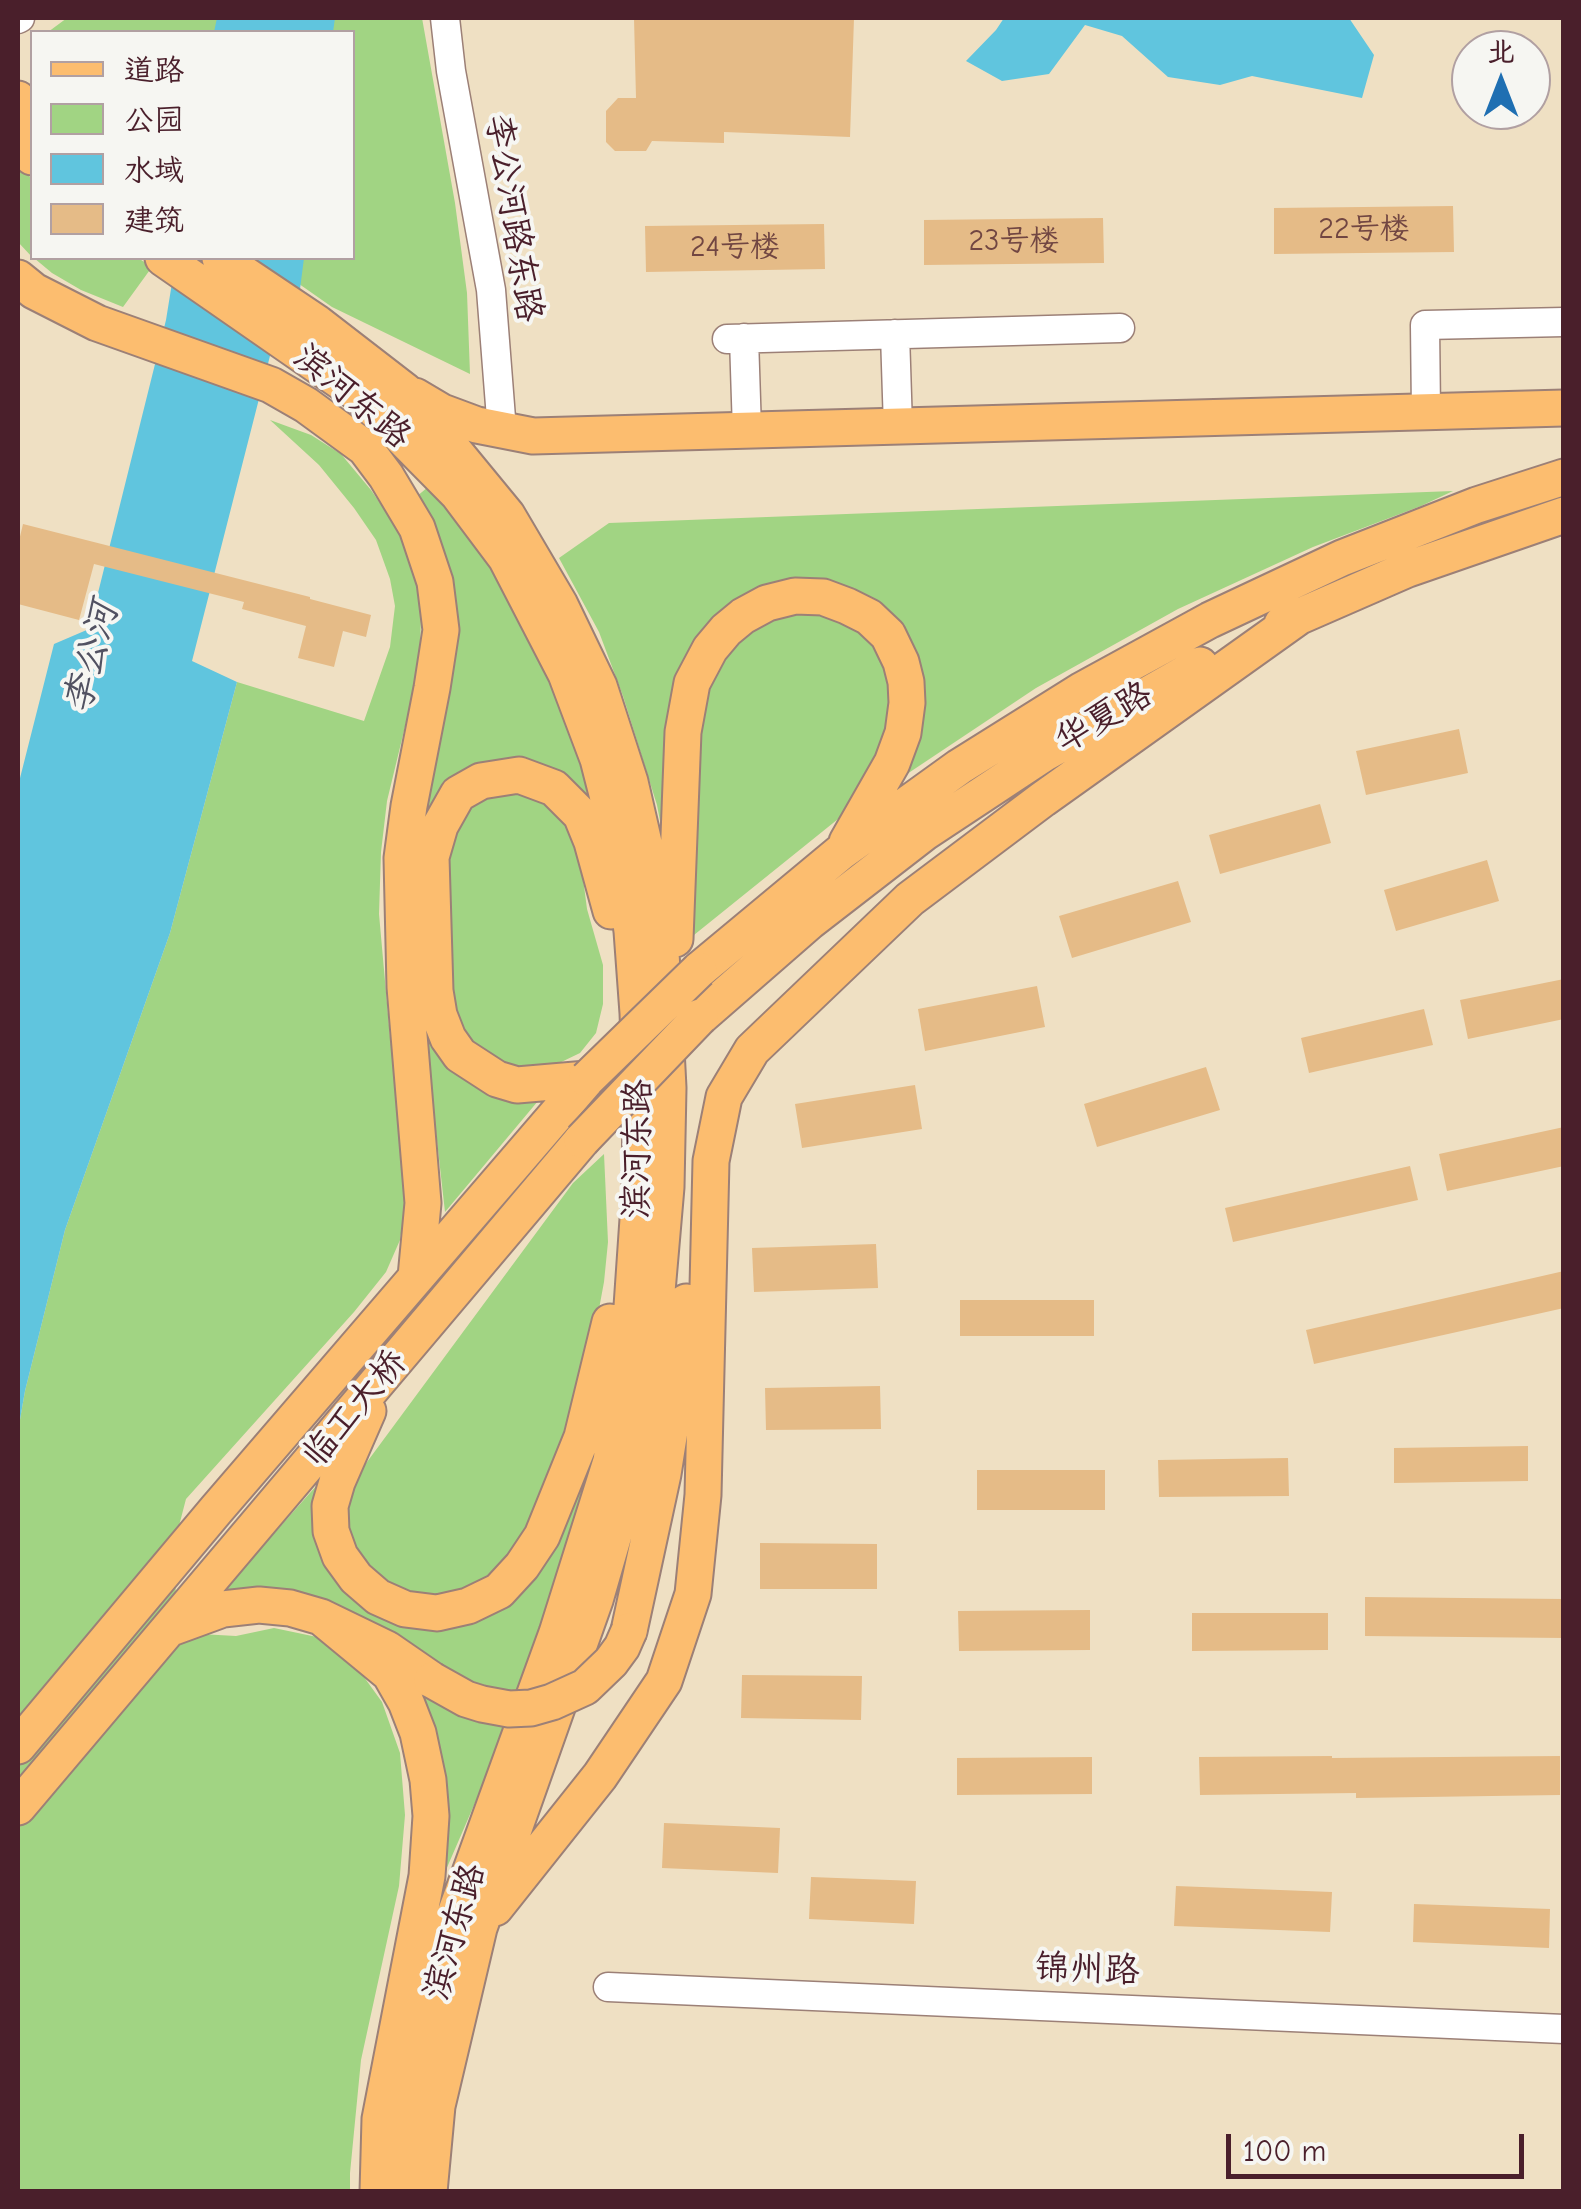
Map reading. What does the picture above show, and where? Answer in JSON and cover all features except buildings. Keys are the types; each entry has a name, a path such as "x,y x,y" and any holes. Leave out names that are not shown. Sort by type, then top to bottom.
{"main road":[{"name":"滨河东路","path":"167,260 406,391 507,515 560,605 599,686 630,782 650,869 666,1035 666,1188 652,1349 633,1470 595,1600 478,1928 437,2106 429,2192"},
{"name":"滨河东路","path":"222,260 305,334 458,494 506,558 566,674 598,759 620,845 632,931 641,1098 640,1190 630,1321 611,1461 557,1633 454,1916 432,2014 404,2192"},
{"path":"18,278 34,291 97,323 271,386 306,404 365,448 417,528 435,582 441,630 402,858 405,987 424,1203 416,1277"},
{"path":"406,391 442,412 477,425 533,436 1564,408"},
{"name":"华夏路","path":"699,970 842,852 959,767 1082,690 1210,620 1342,558 1477,505 1564,477"},
{"name":"华夏路","path":"700,1018 823,910 924,834 1045,752 1170,680 1300,615 1408,569 1564,515"},
{"path":"666,1035 676,930 683,732 692,683 710,649 726,630 767,604 795,596 822,597 869,617 888,635 906,682 902,734 892,763 842,852"},
{"path":"478,1928 600,1776 664,1681 693,1594 704,1495 711,1161 724,1097 752,1050 910,899 1300,615"},
{"path":"587,1079 517,1085 496,1079 460,1055 448,1038 435,991 431,857 440,826 458,794 481,781 519,775 554,788 581,815 592,842 638,1013"},
{"name":"临工大桥","path":"18,1746 587,1079 699,970"},
{"name":"临工大桥","path":"18,1807 582,1140 700,1018"},
{"path":"170,1628 223,1609 290,1608 321,1617 387,1650 466,1699 508,1709 552,1702 585,1686 611,1662 630,1630 663,1474 683,1337 687,1201 680,1138 668,1088"},
{"path":"385,1373 337,1482 330,1506 331,1531 340,1556 356,1578 378,1597 405,1609 437,1613 468,1606 498,1591 522,1566 542,1536 582,1437 640,1190"},
{"path":"321,1617 390,1674 406,1702 418,1733 432,1816 427,1876 380,2120 378,2192"}],"street":[{"name":"李公河路东路","path":"445,18 450,70 491,290 502,431"},
{"path":"1426,412 1425,326 1564,322"},
{"path":"747,432 735,339 1120,328"},
{"path":"895,334 898,427"},
{"name":"锦州路","path":"608,1987 1564,2028"}],"green space":[{"path":"67,18 422,18 455,203 467,293 470,374 332,307 265,260 355,260 355,30 51,30"},
{"path":"18,165 30,177 30,255 18,242"},
{"path":"36,260 141,260 152,267 123,307 52,273"},
{"path":"270,420 311,435 341,454 397,528 414,570 421,617 420,650 387,801 379,914 406,1157 405,1207 400,1240 386,1272 186,1499 174,1545 176,1599 200,1634 236,1636 274,1628 317,1637 351,1659 382,1702 400,1753 405,1815 399,1886 361,2060 350,2191 18,2192 18,1431 25,1391 65,1230 170,933 237,682 364,721 390,647 395,606 376,540 319,465"},
{"path":"428,487 457,514 485,553 547,665 611,844 545,770 428,819 419,819 439,725 416,497"},
{"path":"1453,491 1313,547 1178,609 1036,688 898,780 914,744 861,601 719,619 664,842 657,805 623,696 599,632 559,558 609,523"},
{"path":"817,611 839,615 876,644 894,692 883,756 848,811 689,939 701,693 735,638 783,613"},
{"path":"520,786 568,814 603,965 603,1004 596,1033 580,1053 553,1066 506,1070 469,1047 443,976 449,832 481,793"},
{"path":"422,1007 513,1098 538,1101 445,1212"},
{"path":"604,1154 608,1242 588,1368 536,1517 487,1586 428,1600 375,1583 342,1531 350,1485 573,1183"},
{"path":"597,1441 523,1692 486,1690 222,1592 325,1476 325,1553 459,1620"},
{"path":"425,1693 510,1722 439,1886 419,1700"}],"water":[{"path":"217,18 335,18 333,30 214,30"},
{"path":"1004,18 1349,18 1374,55 1362,98 1252,76 1220,85 1168,77 1122,36 1085,25 1049,74 1002,81 966,61"},
{"name":"李公河","path":"176,260 304,260 299,297 272,348 192,661 237,682 170,933 65,1230 18,1431 18,786 54,644 89,629 166,320"}]}
